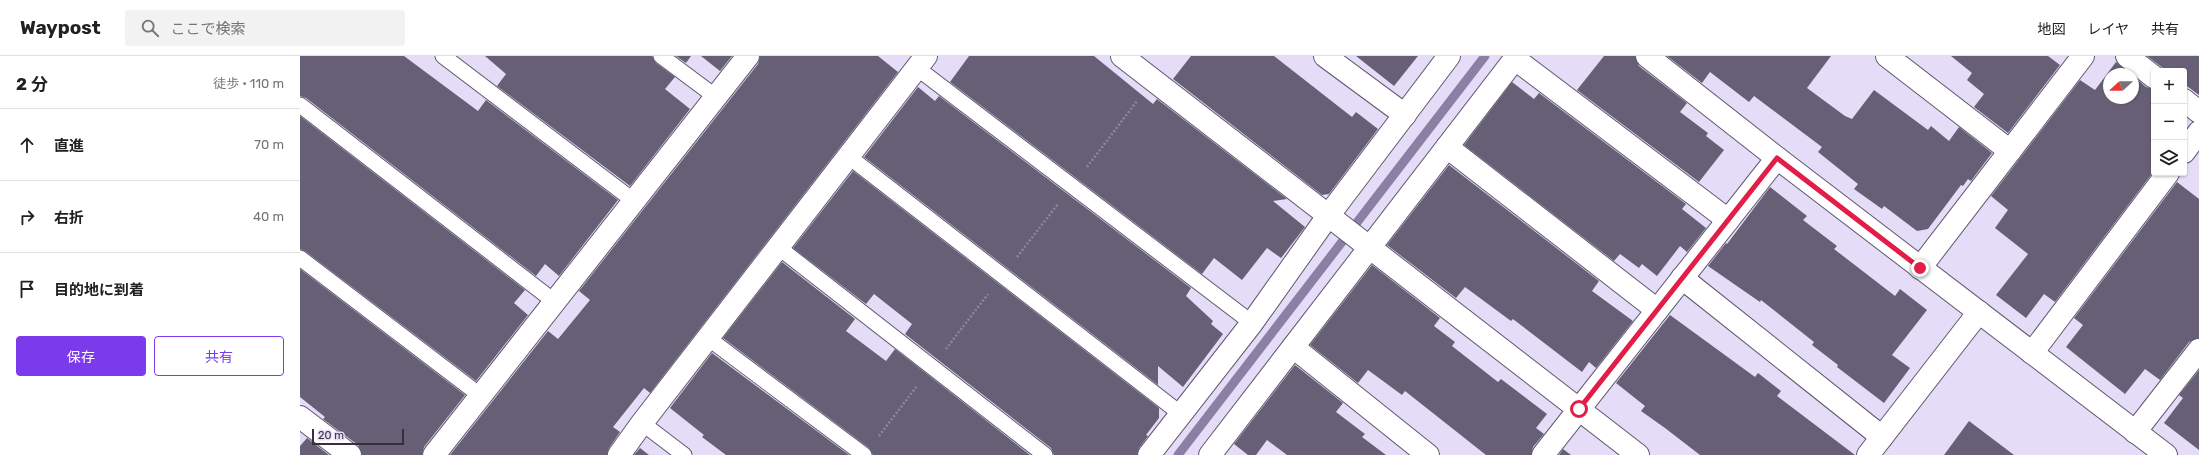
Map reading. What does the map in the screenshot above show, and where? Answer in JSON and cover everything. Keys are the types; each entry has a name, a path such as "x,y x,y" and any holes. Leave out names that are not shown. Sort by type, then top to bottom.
{"street":[{"path":"434,455 748,56"},
{"path":"1122,56 1638,455"},
{"path":"1325,56 1405,115"},
{"path":"1149,455 1252,323 1328,216 1449,56"},
{"path":"1648,56 1777,158 2166,455"},
{"path":"1887,56 2010,151"},
{"path":"1920,268 2083,56"},
{"path":"2127,56 2151,75"},
{"path":"1216,453 1293,347 1516,57 1728,220"},
{"path":"619,455 642,423 921,62"},
{"path":"2187,102 2199,112"},
{"path":"2187,148 2199,132"},
{"path":"1447,147 1657,310"},
{"path":"1543,455 1777,158"},
{"path":"2032,353 2166,176"},
{"path":"1682,278 1882,437"},
{"path":"1868,455 1979,312"},
{"path":"1293,347 1428,455"},
{"path":"2135,432 2199,350"},
{"path":"300,417 350,455"}],"lane":[{"path":"443,56 634,201"},
{"path":"661,56 716,97"},
{"path":"921,62 1252,323"},
{"path":"300,105 555,302"},
{"path":"848,156 1181,414"},
{"path":"778,247 1045,455"},
{"path":"300,258 481,396"},
{"path":"708,338 864,455"},
{"path":"642,423 684,455"}],"building":[{"path":"300,56 404,56 478,111 486,100 618,200 559,276 545,264 536,276 306,98 300,96"},
{"path":"485,56 652,56 656,63 675,77 665,89 690,109 630,186 497,86 506,74"},
{"path":"676,56 691,56 686,63"},
{"path":"701,56 732,56 720,71"},
{"path":"760,56 878,56 898,72 650,393 644,388 613,427 620,432 609,448 607,455 450,455 548,331 558,339 590,300 579,291 758,64"},
{"path":"969,56 1094,56 1153,104 1157,99 1287,199 1273,201 1305,227 1281,258 1267,248 1242,280 1214,258 1202,274 950,82"},
{"path":"1191,56 1274,56 1352,117 1356,112 1378,129 1329,194 1322,195 1173,79"},
{"path":"1356,56 1418,56 1394,86"},
{"path":"1604,56 1635,56 1639,66 1687,103 1680,112 1708,133 1706,136 1724,150 1699,182 1577,90"},
{"path":"1667,56 1831,56 1807,88 1845,116 1852,119 1874,90 1928,130 1931,126 1949,141 1959,127 1992,153 1971,181 1968,179 1963,186 1961,185 1928,229 1917,231 1884,206 1882,209 1854,189 1858,184 1818,152 1822,147 1754,96 1749,102 1710,72 1702,83"},
{"path":"1951,56 2048,56 2060,65 2008,133 1974,107 1984,94 1967,80 1972,73"},
{"path":"2147,56 2199,56 2199,95 2187,86 2187,68 2163,68"},
{"path":"2116,62 2123,68 2112,68"},
{"path":"2103,79 2103,104 2139,104 2139,81 2146,87 2151,88 2151,175 2055,302 2044,294 2026,318 1996,295 2028,254 1995,228 2008,210 1991,196 2080,80 2095,90"},
{"path":"1512,82 1534,99 1539,93 1686,204 1682,209 1706,228 1687,252 1680,246 1657,276 1642,264 1639,268 1620,254 1614,261 1464,145"},
{"path":"918,87 935,101 939,96 1191,288 1186,296 1213,321 1211,324 1223,334 1183,387 1158,366 1158,385 864,157"},
{"path":"300,116 525,290 514,303 528,315 476,381 305,251 300,249"},
{"path":"1449,165 1599,281 1592,291 1633,321 1596,368 1589,362 1582,372 1513,319 1511,321 1465,287 1456,298 1387,245"},
{"path":"853,171 1159,408 1159,418 1146,435 1148,436 1139,448 1137,455 1054,455 1051,448 905,334 912,324 874,294 866,304 793,248"},
{"path":"2177,182 2199,199 2199,338 2189,342 2160,380 2145,369 2125,394 2066,347 2083,325 2074,318"},
{"path":"1770,187 1807,216 1803,220 1837,246 1834,249 1895,296 1900,289 1927,310 1892,355 1910,368 1884,403 1837,367 1838,365 1812,345 1814,342 1761,300 1760,302 1708,266 1726,243 1727,244"},
{"path":"782,262 855,319 846,331 886,361 895,349 1030,455 873,455 869,448 723,338"},
{"path":"1372,265 1440,318 1434,326 1455,342 1452,346 1498,382 1501,379 1547,414 1536,428 1544,434 1533,447 1531,455 1486,455 1405,391 1402,395 1368,370 1358,383 1310,345"},
{"path":"300,269 465,395 424,447 422,455 362,455 358,445 323,419 325,417 300,397"},
{"path":"1670,315 1755,377 1758,373 1781,391 1777,396 1855,455 1700,455 1641,411 1645,406 1616,383"},
{"path":"712,353 849,455 726,455 702,437 704,435 670,408"},
{"path":"1295,365 1343,403 1336,412 1365,434 1362,437 1386,455 1287,455 1267,440 1256,455 1248,455 1234,444"},
{"path":"2199,370 2199,450 2164,423 2183,398 2179,395"},
{"path":"1969,421 2014,455 1944,455"},
{"path":"307,438 329,455 300,455 300,446"},
{"path":"640,448 649,455 634,455"},
{"path":"1563,449 1571,455 1559,455"}],"waterway":[{"path":"1178,455 1485,56"}],"route":[{"path":"1579,409 1777,158 1920,268"}]}
